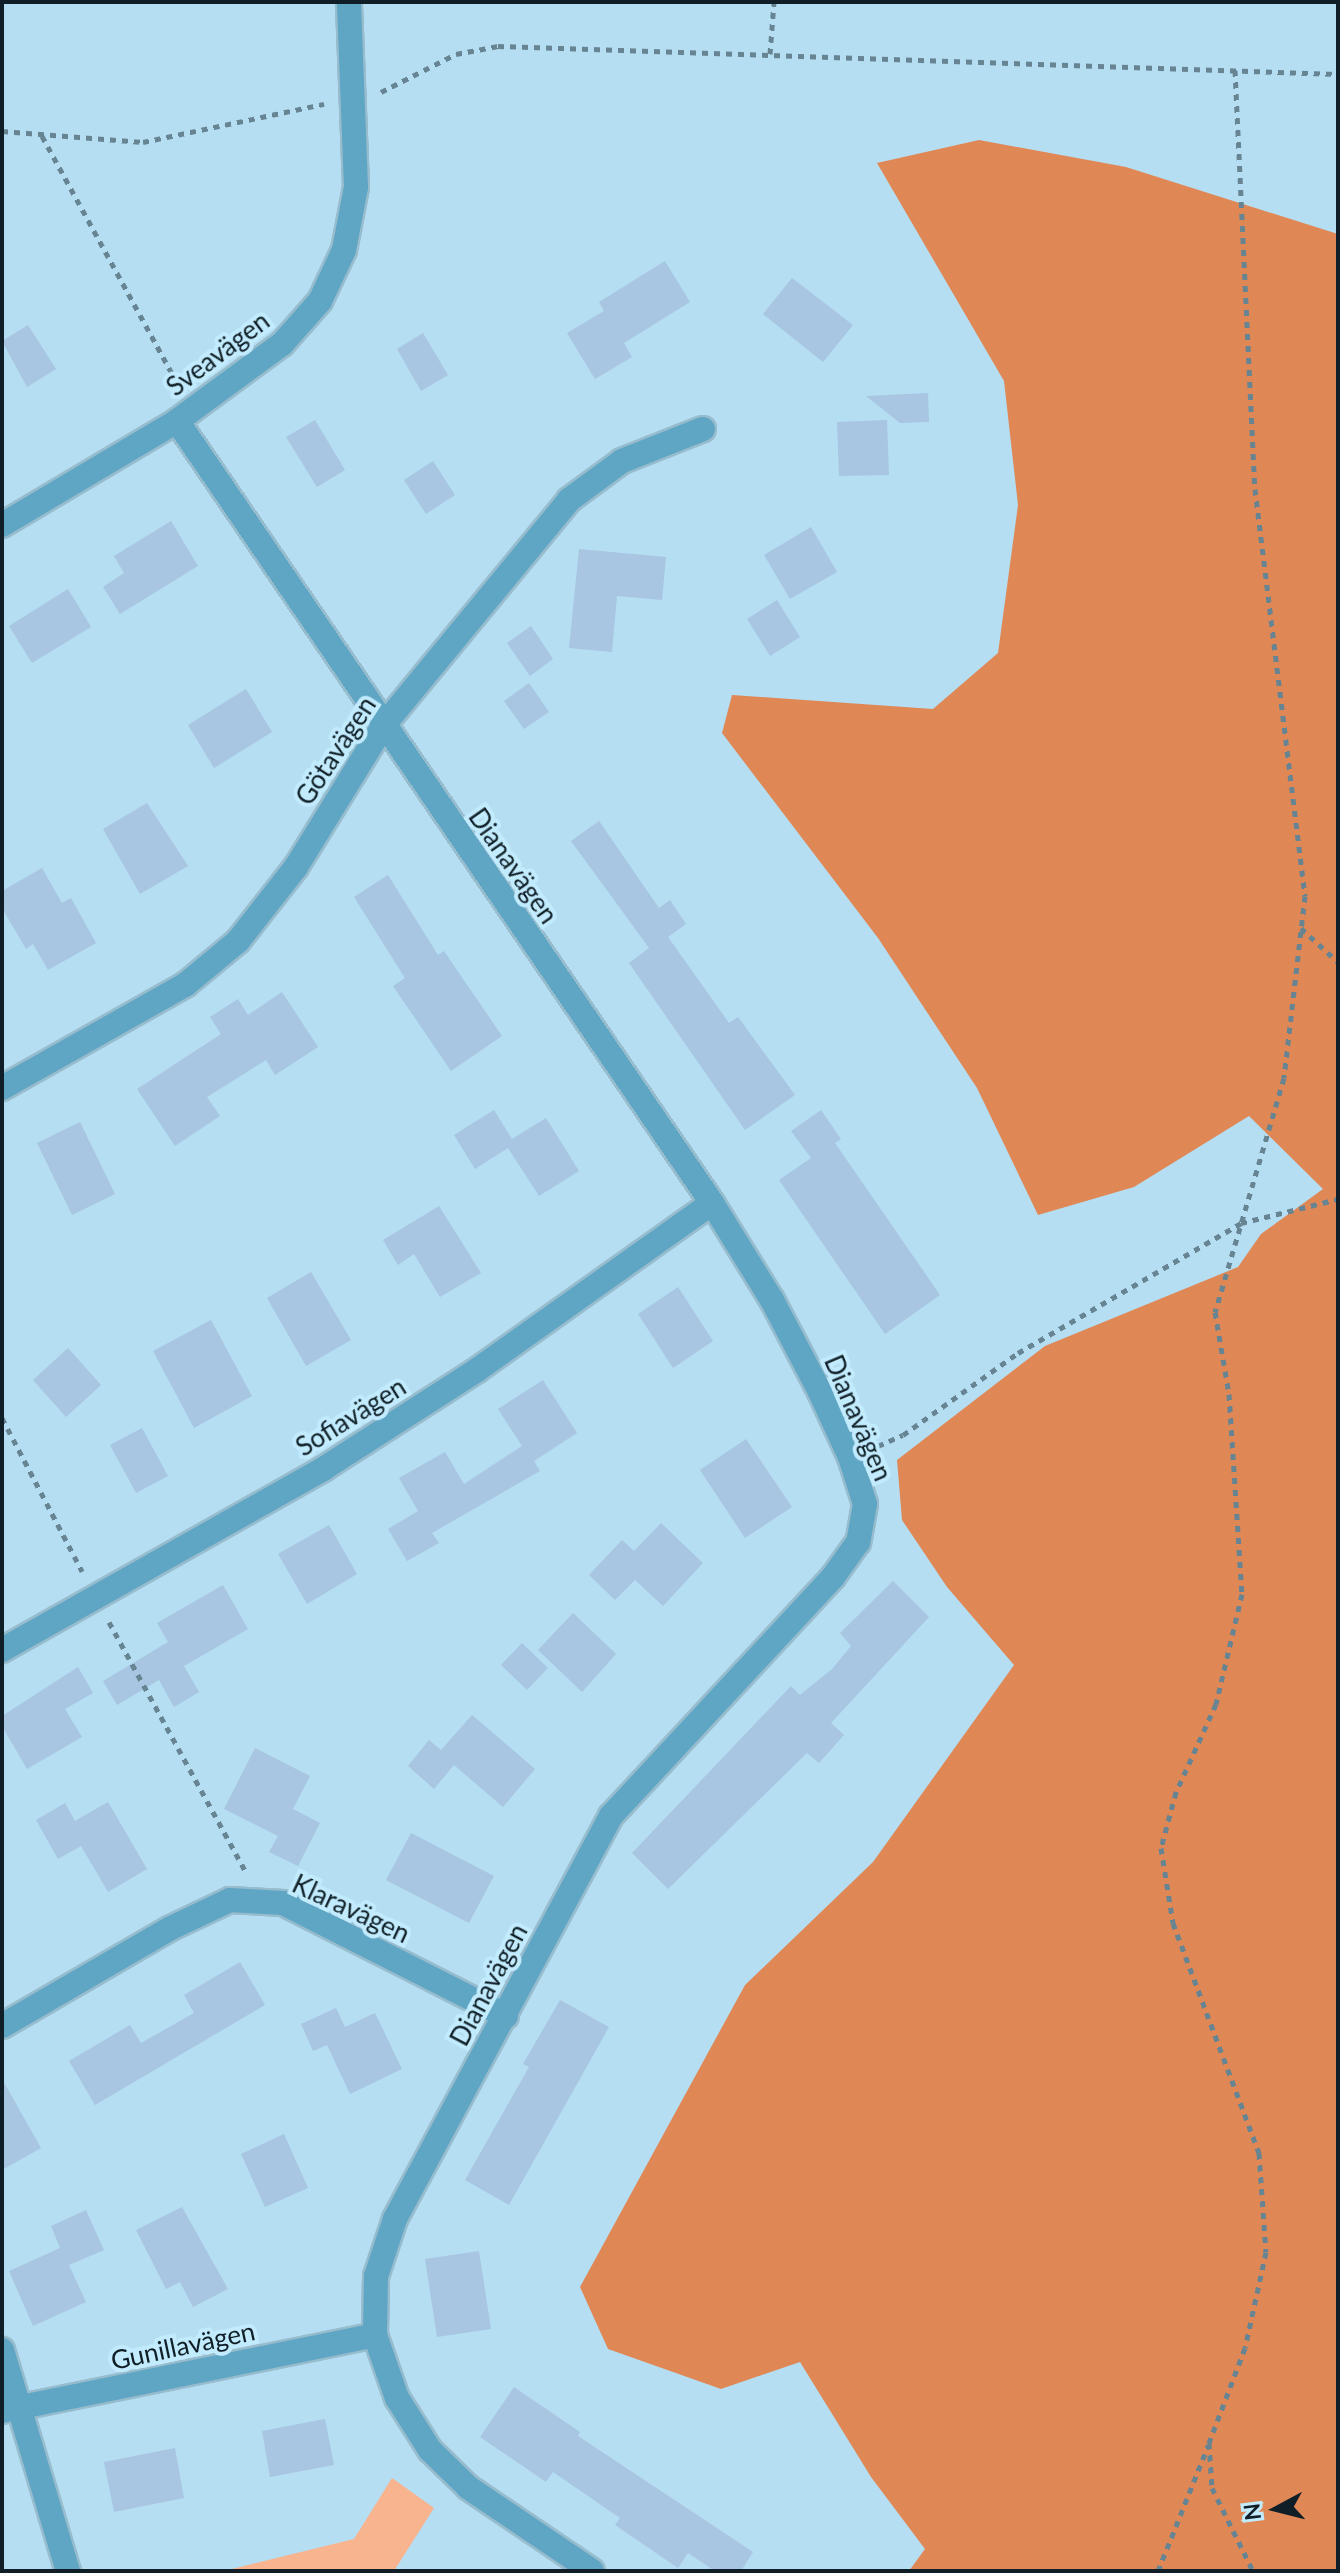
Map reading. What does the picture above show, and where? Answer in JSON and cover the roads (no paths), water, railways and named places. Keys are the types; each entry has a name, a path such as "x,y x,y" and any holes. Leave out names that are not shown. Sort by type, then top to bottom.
{"street":[{"name":"Sveavägen","path":"2,525 184,415 282,344 320,301 344,250 356,187 349,2"},
{"name":"Dianavägen","path":"184,415 383,726 712,1203 772,1300 850,1457 865,1504 858,1542 833,1577 611,1816 395,2219 376,2276 375,2335 397,2398 430,2450 469,2488 592,2571"},
{"name":"Götavägen","path":"2,1088 185,985 238,941 296,867 383,726 569,500 622,461 703,429"},
{"name":"Sofiavägen","path":"2,1650 323,1469 477,1370 712,1203"},
{"name":"Klaravägen","path":"2,2026 171,1928 230,1900 283,1903 506,2016"},
{"name":"Gunillavägen","path":"13,2409 375,2335"},
{"path":"2,2350 13,2409 68,2571"}]}
